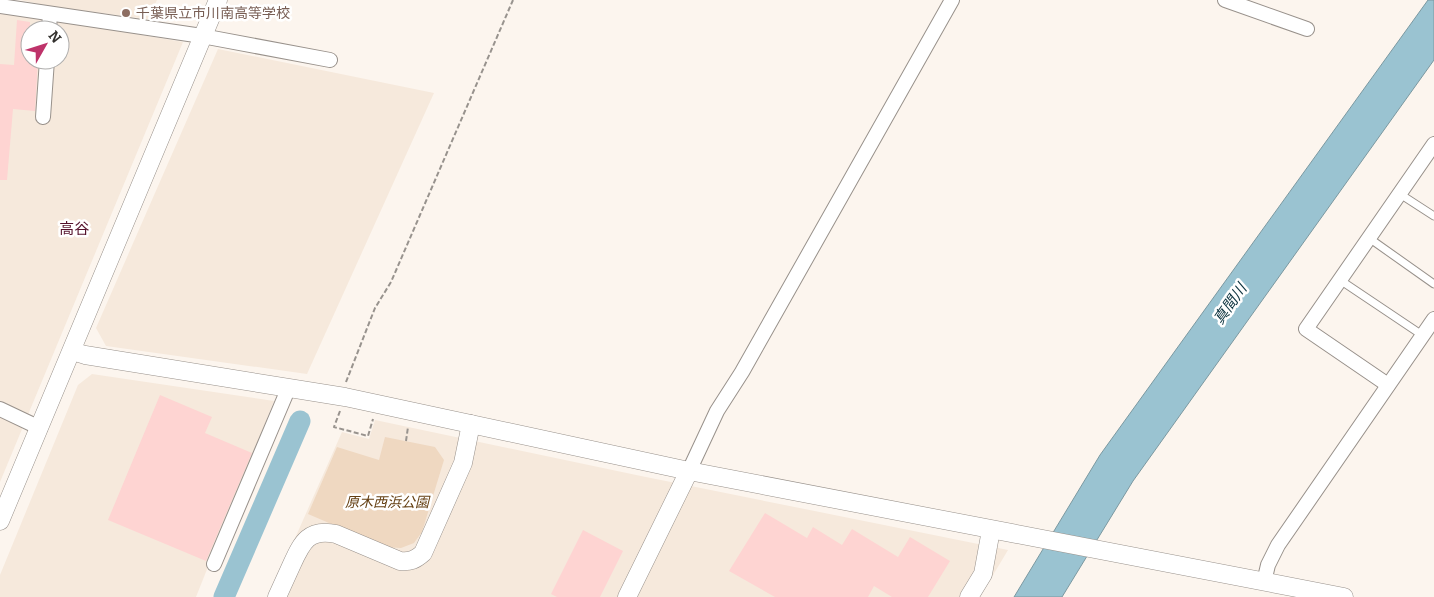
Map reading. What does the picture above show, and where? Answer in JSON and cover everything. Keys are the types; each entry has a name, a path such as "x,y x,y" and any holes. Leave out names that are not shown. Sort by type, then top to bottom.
{"street":[{"path":"0,522 218,0"},
{"path":"627,597 689,471 716,411 742,372 952,0"},
{"path":"1225,0 1307,29"},
{"path":"0,6 202,36 330,60"},
{"path":"50,14 50,20"},
{"path":"43,117 46,70"},
{"path":"1388,385 1306,329 1432,150"},
{"path":"1264,582 1272,556 1434,319"},
{"path":"72,351 85,355 343,396 689,471 1344,597"},
{"path":"214,564 288,387"},
{"path":"0,409 40,428"},
{"path":"277,597 302,542 317,532 336,534 400,561 416,560 423,553 463,463 471,424"},
{"path":"969,597 983,574 991,530"}],"lane":[{"path":"1400,194 1434,216"},
{"path":"1369,238 1434,284"},
{"path":"1340,280 1422,335"}],"path":[{"path":"373,418 368,436 334,427 343,396 375,308 391,282 513,0"},
{"path":"406,441 408,424"}],"shaded area":[{"name":"千葉県立市川南高等学校","path":"20,0 157,0 148,19 55,7"},
{"path":"0,11 53,20 20,20 20,70 70,70 70,23 183,42 0,482"},
{"path":"218,49 434,93 307,374 106,346 96,328"},
{"path":"92,374 274,401 196,597 0,597 0,575 78,385"},
{"path":"375,420 1008,550 980,597 269,597 342,432 369,439"}],"green space":[{"name":"原木西浜公園","path":"385,437 435,447 444,460 422,532 414,543 401,548 385,547 308,514 337,447 379,460"}],"water":[{"name":"真間川","path":"1428,0 1434,0 1434,60 1133,481 1062,597 1014,597 1100,455"}],"building":[{"path":"17,20 20,20 20,70 37,70 35,111 13,109 7,180 0,180 0,64 14,65"},
{"path":"160,395 212,417 205,433 252,453 206,561 108,520"},
{"path":"765,513 807,538 813,527 842,545 852,529 898,557 910,537 950,561 928,597 892,597 874,586 868,597 775,597 729,571"},
{"path":"583,530 623,551 600,597 557,597 551,594"}],"waterway":[{"path":"224,597 300,421"}],"place":[{"name":"千葉県立市川南高等学校","path":"126,13"}],"district":[{"name":"高谷","path":"74,229"}]}
